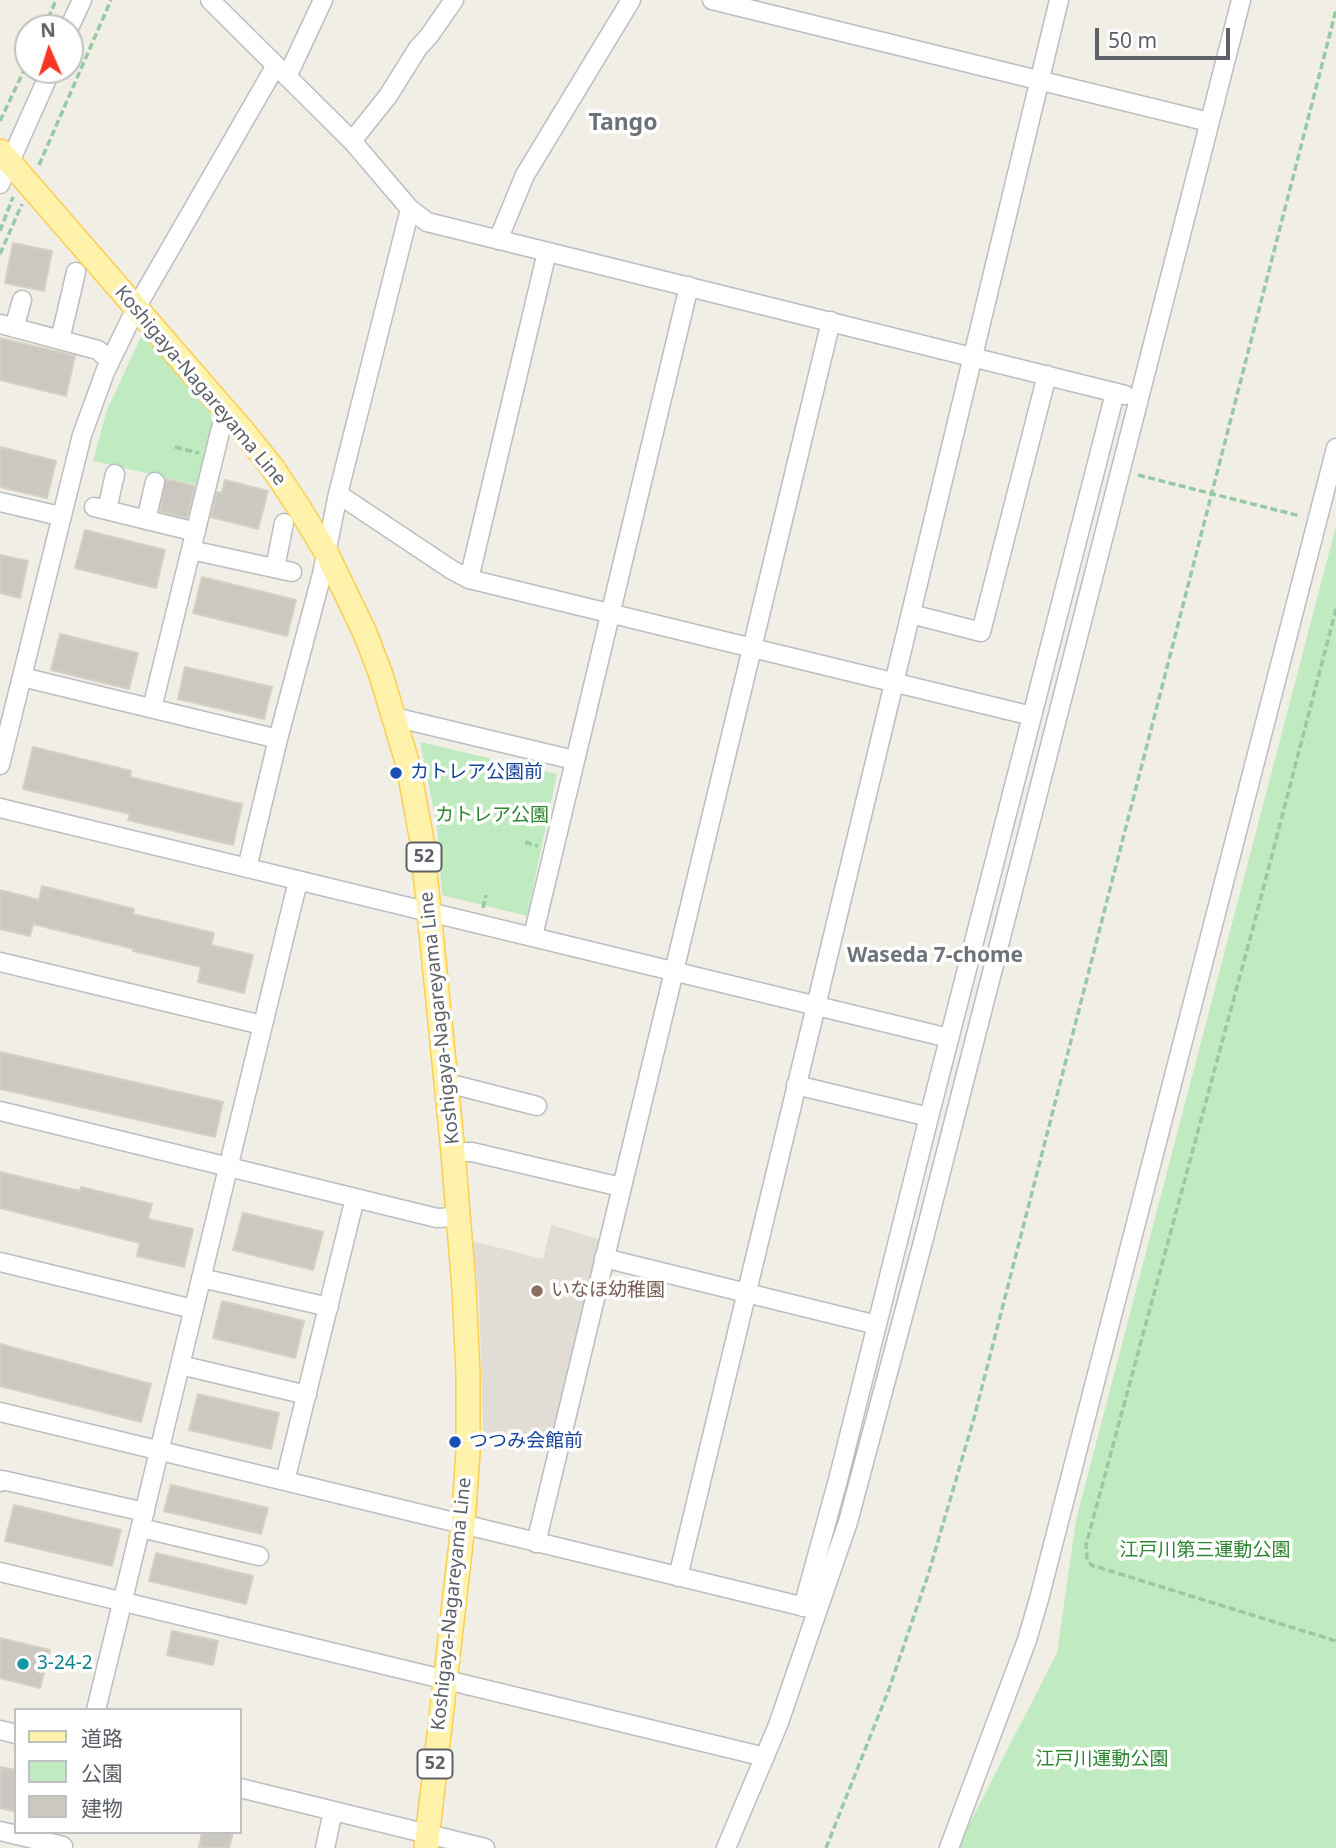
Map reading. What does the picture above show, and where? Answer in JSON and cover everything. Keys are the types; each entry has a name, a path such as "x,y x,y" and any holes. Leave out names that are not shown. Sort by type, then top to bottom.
{"main road":[{"name":"Koshigaya-Nagareyama Line","path":"5,157 272,467 326,552 365,633 394,717 416,804 459,1217 468,1374 468,1452 463,1525 427,1841"}],"street":[{"path":"210,0 352,141 410,209 427,222 1139,399"},
{"path":"0,765 82,435 110,361 136,308 323,0"},
{"path":"352,141 388,96 418,48 454,0"},
{"path":"498,240 525,175 631,0"},
{"path":"712,0 1209,122"},
{"path":"678,1577 1059,0"},
{"path":"811,1609 848,1522 898,1335 1241,0"},
{"path":"0,184 5,157 44,84"},
{"path":"247,868 410,209"},
{"path":"469,579 547,252"},
{"path":"60,340 76,272"},
{"path":"533,936 689,286"},
{"path":"22,300 7,326 98,350 110,361"},
{"path":"536,1543 831,321"},
{"path":"911,614 981,632 1047,376"},
{"path":"726,1848 765,1757 811,1609 838,1480 1115,393"},
{"path":"152,708 221,428 230,417"},
{"path":"949,1848 1040,1599 1336,448"},
{"path":"115,474 100,508 196,532"},
{"path":"146,520 156,482"},
{"path":"338,494 469,579 1032,716"},
{"path":"0,502 60,516"},
{"path":"191,550 283,570 284,523"},
{"path":"22,677 278,739"},
{"path":"394,717 574,760"},
{"path":"0,808 533,936 573,955 674,971 949,1038"},
{"path":"96,1708 298,881"},
{"path":"0,962 262,1025"},
{"path":"796,1085 929,1117"},
{"path":"446,1087 459,1086 537,1106"},
{"path":"0,1111 437,1218 459,1217"},
{"path":"453,1152 472,1152 621,1187"},
{"path":"285,1481 355,1198"},
{"path":"604,1258 877,1325"},
{"path":"0,1262 193,1309"},
{"path":"201,1278 328,1307"},
{"path":"180,1365 307,1395"},
{"path":"0,1412 811,1609"},
{"path":"0,1482 2,1480 143,1520 259,1556"},
{"path":"0,1572 765,1757"},
{"path":"242,1788 333,1811 427,1841 485,1848"},
{"path":"324,1848 333,1811"},
{"path":"21,1834 64,1842"}],"path":[{"path":"0,254 111,0"},
{"path":"826,1848 889,1689 929,1573 961,1465 1073,1039 1336,10"},
{"path":"0,121 18,84"},
{"path":"175,447 214,457"},
{"path":"1140,476 1318,520"},
{"path":"1336,609 1086,1545 1087,1558 1091,1565 1336,1641"},
{"path":"483,910 486,895"}],"shaded area":[{"path":"551,1225 602,1240 551,1448 483,1432 479,1295 472,1241 543,1259"}],"green space":[{"path":"143,332 210,412 213,426 198,485 93,461 107,410"},
{"name":"江戸川第三運動公園","path":"1336,526 1336,1848 957,1848 1057,1653 1076,1520"},
{"name":"カトレア公園","path":"420,742 557,774 527,916 442,895 437,826"}],"building":[{"path":"13,243 52,251 44,291 5,283"},
{"path":"0,338 75,356 66,396 0,380"},
{"path":"0,447 56,461 47,498 0,487"},
{"path":"166,479 195,486 187,518 160,511"},
{"path":"225,480 268,491 258,529 211,517 217,492 222,493"},
{"path":"85,530 165,550 156,588 75,568"},
{"path":"0,555 28,561 20,598 0,593"},
{"path":"202,577 296,600 287,636 193,613"},
{"path":"60,634 138,653 129,689 51,670"},
{"path":"185,667 272,687 264,719 178,699"},
{"path":"33,747 131,771 130,777 242,804 233,845 128,820 130,814 23,789"},
{"path":"42,886 134,909 133,914 214,933 211,945 253,955 244,993 198,982 201,967 133,951 134,949 33,924 30,936 0,929 0,890 39,900"},
{"path":"0,1052 223,1102 215,1137 0,1089"},
{"path":"0,1172 80,1191 81,1187 152,1204 148,1219 193,1229 184,1267 137,1256 140,1243 0,1208"},
{"path":"243,1213 323,1232 313,1270 233,1250"},
{"path":"222,1301 304,1321 295,1358 213,1338"},
{"path":"0,1344 151,1384 141,1422 0,1386"},
{"path":"198,1394 279,1413 271,1449 189,1430"},
{"path":"171,1485 268,1508 261,1534 164,1511"},
{"path":"14,1505 121,1530 112,1566 5,1541"},
{"path":"156,1553 253,1576 246,1604 149,1581"},
{"path":"172,1631 218,1641 213,1665 167,1655"},
{"name":"3-24-2","path":"0,1638 50,1650 40,1688 0,1678"},
{"path":"0,1767 14,1770 14,1812 0,1808"},
{"path":"202,1834 232,1834 229,1848 199,1848"}],"place":[{"name":"カトレア公園前","path":"396,773"},
{"name":"いなほ幼稚園","path":"537,1291"},
{"name":"つつみ会館前","path":"455,1442"},
{"name":"3-24-2","path":"23,1664"}],"district":[{"name":"Tango","path":"623,123"},
{"name":"Waseda 7-chome","path":"935,956"}],"park label":[{"name":"江戸川運動公園","path":"1102,1760"}]}
